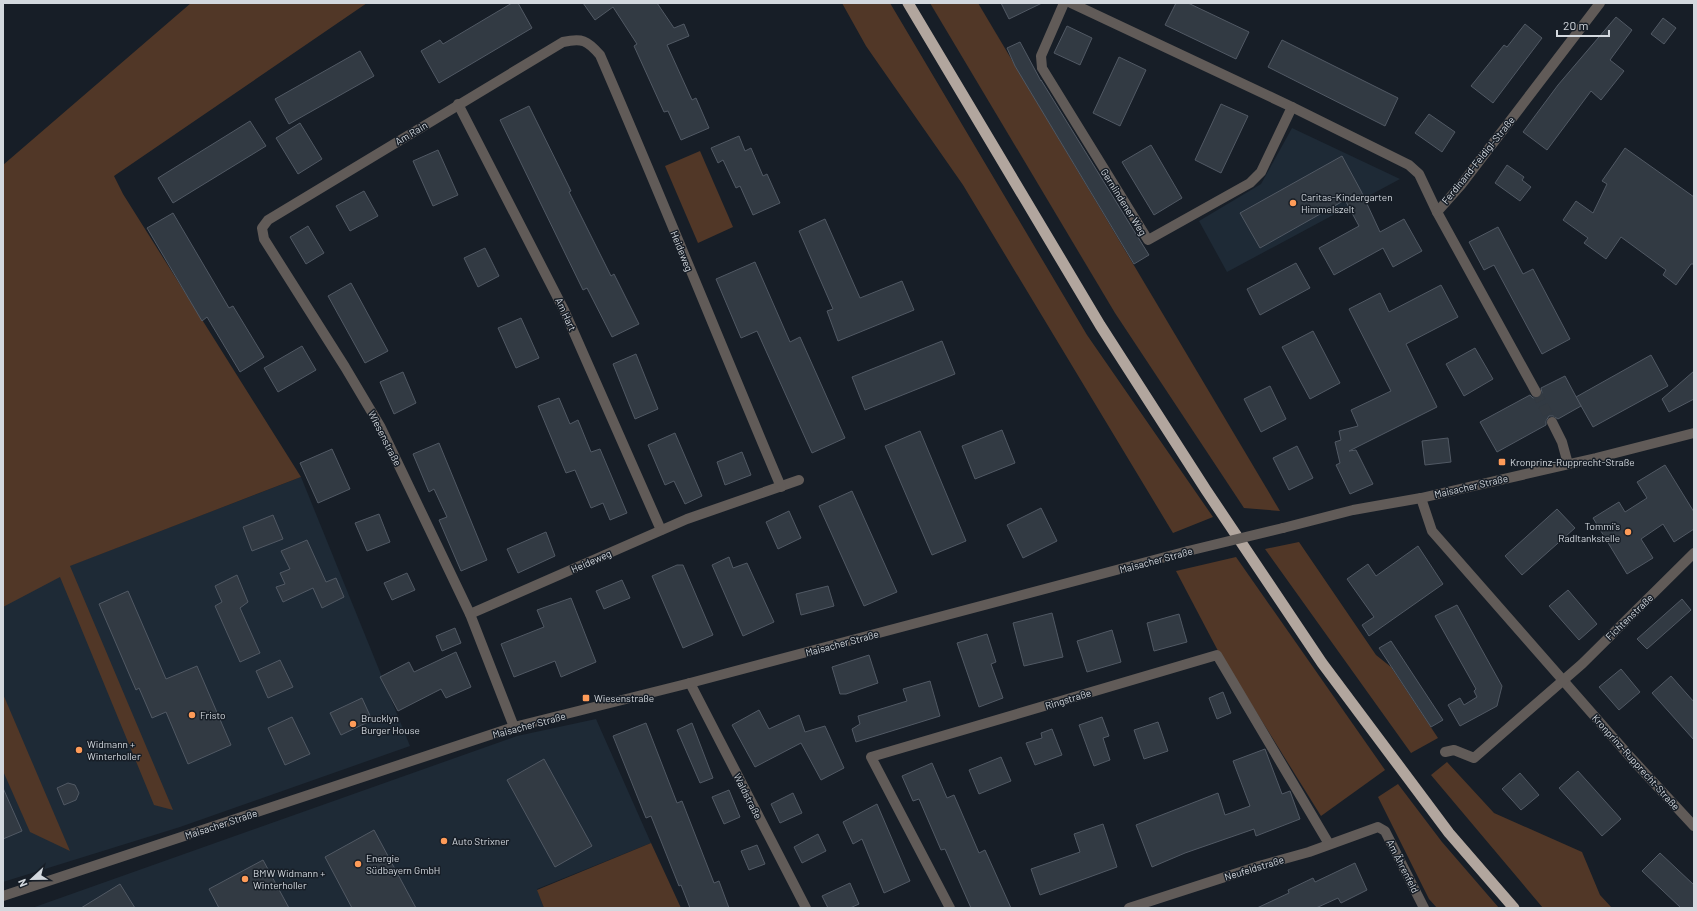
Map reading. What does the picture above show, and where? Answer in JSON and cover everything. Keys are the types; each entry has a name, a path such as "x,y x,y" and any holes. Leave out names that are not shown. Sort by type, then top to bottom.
{"highway":[{"path":"908,3 1100,325 1206,490 1327,669 1449,833 1514,908"}],"street":[{"name":"Gernlindener Weg","path":"1064,3 1041,56 1042,68 1148,240 1250,183 1261,172 1292,107"},
{"path":"1071,3 1292,107 1408,165 1419,174 1437,212"},
{"name":"Ferdinand-Feldigl-Straße","path":"1536,392 1437,212 1461,184 1600,3"},
{"name":"Heideweg","path":"563,42 578,39 591,44 600,55 657,187 685,260 780,487"},
{"name":"Am Rain","path":"262,228 268,220 563,42"},
{"name":"Am Hart","path":"458,104 564,310 661,530"},
{"name":"Wiesenstraße","path":"262,228 264,239 345,367 380,426 470,614 514,727"},
{"path":"1552,422 1562,442 1568,464"},
{"name":"Maisacher Straße","path":"3,896 514,727 690,683 1188,551 1353,510 1422,498 1694,433"},
{"name":"Heideweg","path":"470,614 686,519 799,480"},
{"name":"Kronprinz-Rupprecht-Straße","path":"1422,498 1432,531 1632,759 1694,826"},
{"name":"Fichtenstraße","path":"1564,680 1694,553"},
{"name":"Ringstraße","path":"950,908 871,758 1217,655 1329,844"},
{"path":"1445,752 1454,750 1474,758 1564,680"},
{"name":"Waldstraße","path":"690,683 806,908"},
{"name":"Neufeldstraße","path":"1129,908 1259,866 1309,852 1378,827"},
{"name":"Am Ährenfeld","path":"1378,827 1385,831 1424,908"}],"shaded area":[{"path":"191,3 367,3 114,176 123,194 301,477 70,566 173,810 154,805 60,577 3,607 3,165"},
{"path":"842,3 890,3 1087,335 1213,517 1173,533 963,185 866,46"},
{"path":"930,3 978,3 1280,511 1244,508 1115,313"},
{"name":"Caritas-Kindergarten Himmelszelt","path":"1292,128 1400,179 1227,272 1199,221 1261,184"},
{"path":"700,151 733,227 698,243 665,166"},
{"path":"301,477 410,746 180,827 3,882 3,601 69,566"},
{"path":"1299,542 1376,655 1391,667 1438,738 1411,753 1265,549"},
{"path":"1236,557 1385,770 1321,816 1217,649 1176,571"},
{"path":"3,694 70,851 30,832 3,771"},
{"path":"596,719 651,843 537,889 544,908 32,908 517,736"},
{"path":"1447,762 1494,813 1582,852 1600,895 1612,908 1543,908 1431,775"},
{"path":"1398,784 1442,842 1499,908 1437,908 1429,899 1378,797"},
{"path":"651,843 681,908 544,908 537,890"}],"building":[{"path":"512,3 518,3 532,28 439,83 421,51 440,40 443,44"},
{"path":"583,3 657,3 674,28 684,24 689,36 667,45 692,100 696,98 709,128 681,140 668,111 664,112 634,46 637,44 613,7 595,20"},
{"path":"1001,3 1042,3 1009,19"},
{"path":"1176,3 1188,3 1249,32 1236,59 1165,25"},
{"path":"1616,17 1632,30 1610,60 1624,71 1601,100 1591,91 1547,150 1523,132 1558,85"},
{"path":"1663,18 1676,28 1664,44 1651,34"},
{"path":"1525,24 1542,38 1493,103 1471,86 1504,45 1507,47"},
{"path":"1067,26 1092,38 1080,65 1054,53"},
{"path":"1282,40 1398,98 1385,126 1268,67"},
{"path":"1020,42 1041,81 1149,255 1134,264 1015,66 1007,48"},
{"path":"360,51 374,76 289,124 275,99"},
{"path":"1119,57 1146,70 1120,126 1093,113"},
{"path":"1221,104 1248,116 1221,173 1195,160"},
{"path":"529,106 571,191 569,192 611,276 614,274 639,324 612,337 587,288 583,290 500,120"},
{"path":"1429,114 1455,132 1442,152 1415,133"},
{"path":"250,121 266,146 173,203 158,178"},
{"path":"300,123 322,159 298,174 276,138"},
{"path":"739,136 745,151 751,148 763,176 767,174 780,203 753,215 740,186 736,188 723,160 718,163 711,148"},
{"path":"1151,145 1182,198 1154,215 1122,162"},
{"path":"1625,148 1694,197 1694,264 1691,264 1676,285 1663,275 1666,270 1621,237 1606,259 1584,243 1588,238 1563,220 1576,201 1593,213 1607,184 1602,181"},
{"path":"438,150 458,195 433,206 413,161"},
{"path":"1342,156 1361,191 1380,232 1404,219 1422,251 1393,267 1383,248 1334,275 1319,248 1359,226 1345,200 1260,248 1240,213"},
{"path":"1507,165 1524,177 1522,180 1531,187 1520,201 1495,183"},
{"path":"364,191 378,216 350,231 336,206"},
{"path":"173,213 229,308 233,306 264,357 240,372 207,317 202,321 147,228"},
{"path":"825,219 860,298 902,281 914,310 838,341 827,311 833,309 799,231"},
{"path":"308,226 324,253 306,264 290,237"},
{"path":"1498,227 1523,274 1533,269 1570,339 1542,354 1494,265 1484,270 1469,242"},
{"path":"485,248 499,276 478,287 464,258"},
{"path":"755,262 790,342 800,337 845,438 812,453 757,331 741,338 716,279"},
{"path":"1296,263 1310,288 1260,315 1247,289"},
{"path":"351,283 388,351 365,363 328,296"},
{"path":"1441,285 1458,317 1406,344 1437,407 1349,451 1356,450 1373,484 1350,494 1336,465 1340,463 1335,442 1341,440 1339,431 1358,426 1351,410 1391,391 1349,309 1380,293 1389,312"},
{"path":"521,318 539,358 516,368 498,328"},
{"path":"1313,331 1340,383 1310,399 1282,347"},
{"path":"942,341 955,374 865,410 852,377"},
{"path":"302,346 316,370 278,392 264,368"},
{"path":"1475,348 1493,379 1464,396 1446,364"},
{"path":"636,354 658,409 635,419 613,364"},
{"path":"1651,355 1668,386 1593,427 1576,397"},
{"path":"1694,371 1694,399 1669,412 1662,399"},
{"path":"403,372 416,403 394,414 380,382"},
{"path":"1565,376 1581,406 1558,419 1553,416 1549,416 1546,421 1546,425 1497,452 1480,422 1530,395 1533,398 1539,398 1542,393 1541,388"},
{"path":"1270,386 1286,419 1261,432 1244,399"},
{"path":"559,398 570,424 578,420 591,452 600,449 627,513 610,520 603,503 591,508 575,470 566,473 538,406"},
{"path":"1002,430 1015,463 975,479 962,446"},
{"path":"920,431 966,541 932,555 885,446"},
{"path":"675,433 702,496 685,504 674,481 665,485 648,445"},
{"path":"1448,438 1451,462 1425,465 1422,441"},
{"path":"439,443 487,560 461,571 439,520 447,517 434,489 429,492 413,454"},
{"path":"1297,446 1313,478 1289,490 1273,458"},
{"path":"332,449 350,489 318,503 300,463"},
{"path":"742,452 751,475 725,485 717,462"},
{"path":"1665,465 1694,512 1694,529 1674,542 1663,524 1641,539 1653,558 1627,574 1593,518 1619,502 1625,512 1647,498 1637,482"},
{"path":"852,491 897,592 864,606 819,506"},
{"path":"1041,508 1057,541 1023,558 1007,525"},
{"path":"1557,509 1575,528 1522,575 1505,556"},
{"path":"789,511 801,538 778,549 766,522"},
{"path":"379,514 390,542 367,551 355,523"},
{"path":"273,515 283,539 252,551 243,527"},
{"path":"546,532 555,556 518,573 507,549"},
{"path":"307,540 326,582 336,578 344,597 322,608 313,588 283,602 276,587 285,584 280,573 290,569 281,551"},
{"path":"1418,546 1443,584 1369,636 1362,625 1374,617 1347,579 1368,564 1376,576"},
{"path":"729,557 733,568 747,563 774,622 743,636 712,565"},
{"path":"677,565 683,565 713,635 683,648 652,576"},
{"path":"407,573 415,590 392,600 384,583"},
{"path":"237,575 248,602 240,608 260,653 240,662 215,606 222,602 215,586"},
{"path":"622,580 630,598 604,609 596,591"},
{"path":"828,586 834,606 801,615 796,594"},
{"path":"1568,590 1597,624 1579,640 1549,606"},
{"path":"128,591 166,679 197,666 231,745 188,764 166,712 152,718 139,688 136,690 99,604"},
{"path":"571,598 596,662 561,677 555,661 514,677 501,644 544,627 537,610"},
{"path":"1682,599 1691,610 1647,649 1637,639"},
{"path":"1457,605 1502,686 1497,706 1460,726 1448,705 1460,698 1464,705 1477,697 1474,691 1476,689 1435,616"},
{"path":"1052,613 1063,657 1024,666 1013,623"},
{"path":"1179,614 1187,642 1154,651 1147,623"},
{"path":"455,628 461,643 442,651 436,636"},
{"path":"1112,630 1121,662 1087,672 1077,641"},
{"path":"987,634 996,662 991,664 1003,698 979,707 957,643"},
{"path":"1391,641 1443,720 1431,727 1379,648"},
{"path":"456,652 471,687 446,698 441,689 398,711 380,677 409,662 414,672"},
{"path":"869,655 878,683 846,694 840,694 832,667"},
{"path":"280,660 293,687 268,698 256,671"},
{"path":"1621,669 1640,692 1619,710 1599,687"},
{"path":"1671,676 1694,702 1694,740 1652,693"},
{"path":"930,681 940,716 856,742 852,729 860,724 858,716 907,701 903,689"},
{"path":"1223,692 1231,713 1217,719 1209,698"},
{"path":"362,698 372,720 341,735 330,713"},
{"path":"759,710 769,729 799,715 805,732 825,726 844,768 821,780 801,743 755,767 732,725"},
{"path":"292,717 310,754 285,765 268,728"},
{"path":"1102,717 1109,736 1103,738 1110,760 1094,766 1079,725"},
{"path":"1158,722 1168,751 1144,759 1134,730"},
{"path":"646,723 677,803 682,801 714,883 719,881 729,908 690,908 681,885 679,886 651,816 646,818 613,736"},
{"path":"692,723 713,778 700,783 677,730"},
{"path":"1052,729 1062,755 1035,765 1026,743 1042,738 1041,733"},
{"path":"1265,749 1282,794 1290,791 1300,819 1256,836 1254,829 1185,853 1152,867 1136,825 1218,793 1225,815 1250,806 1233,761"},
{"path":"1001,757 1011,781 979,794 969,770"},
{"path":"544,759 592,846 555,867 507,780"},
{"path":"932,763 947,798 954,795 979,853 985,850 1011,908 971,908 945,849 941,850 919,799 913,801 902,776"},
{"path":"1578,771 1621,819 1602,836 1559,788"},
{"path":"1520,773 1539,795 1521,810 1502,789"},
{"path":"68,783 75,785 79,793 76,800 64,805 57,788"},
{"path":"3,788 22,831 3,839"},
{"path":"729,790 740,817 724,824 712,797"},
{"path":"793,793 802,813 780,823 771,804"},
{"path":"877,804 910,881 884,893 862,839 853,844 843,822"},
{"path":"1103,824 1117,867 1040,895 1031,869 1080,852 1074,834"},
{"path":"374,830 416,908 352,908 325,857"},
{"path":"818,834 826,851 802,863 794,847"},
{"path":"757,845 765,864 749,870 741,851"},
{"path":"1660,853 1694,885 1694,908 1681,908 1642,871"},
{"path":"263,860 289,908 219,908 209,889"},
{"path":"1355,863 1367,890 1341,903 1338,898 1316,908 1257,908 1289,893 1288,890 1313,878 1315,882"},
{"path":"850,883 859,904 850,908 828,908 822,896"},
{"path":"120,884 135,908 81,908"}],"tunnel":[{"path":"1536,392 1552,422"}],"place":[{"name":"Caritas-Kindergarten Himmelszelt","path":"1293,203"},
{"name":"Kronprinz-Rupprecht-Straße","path":"1502,462"},
{"name":"Tommi's Radltankstelle","path":"1628,532"},
{"name":"Wiesenstraße","path":"586,698"},
{"name":"Fristo","path":"192,715"},
{"name":"Brucklyn Burger House","path":"353,724"},
{"name":"Widmann + Winterholler","path":"79,750"},
{"name":"Auto Strixner","path":"444,841"},
{"name":"Energie Südbayern GmbH","path":"358,864"},
{"name":"BMW Widmann + Winterholler","path":"245,879"}]}
